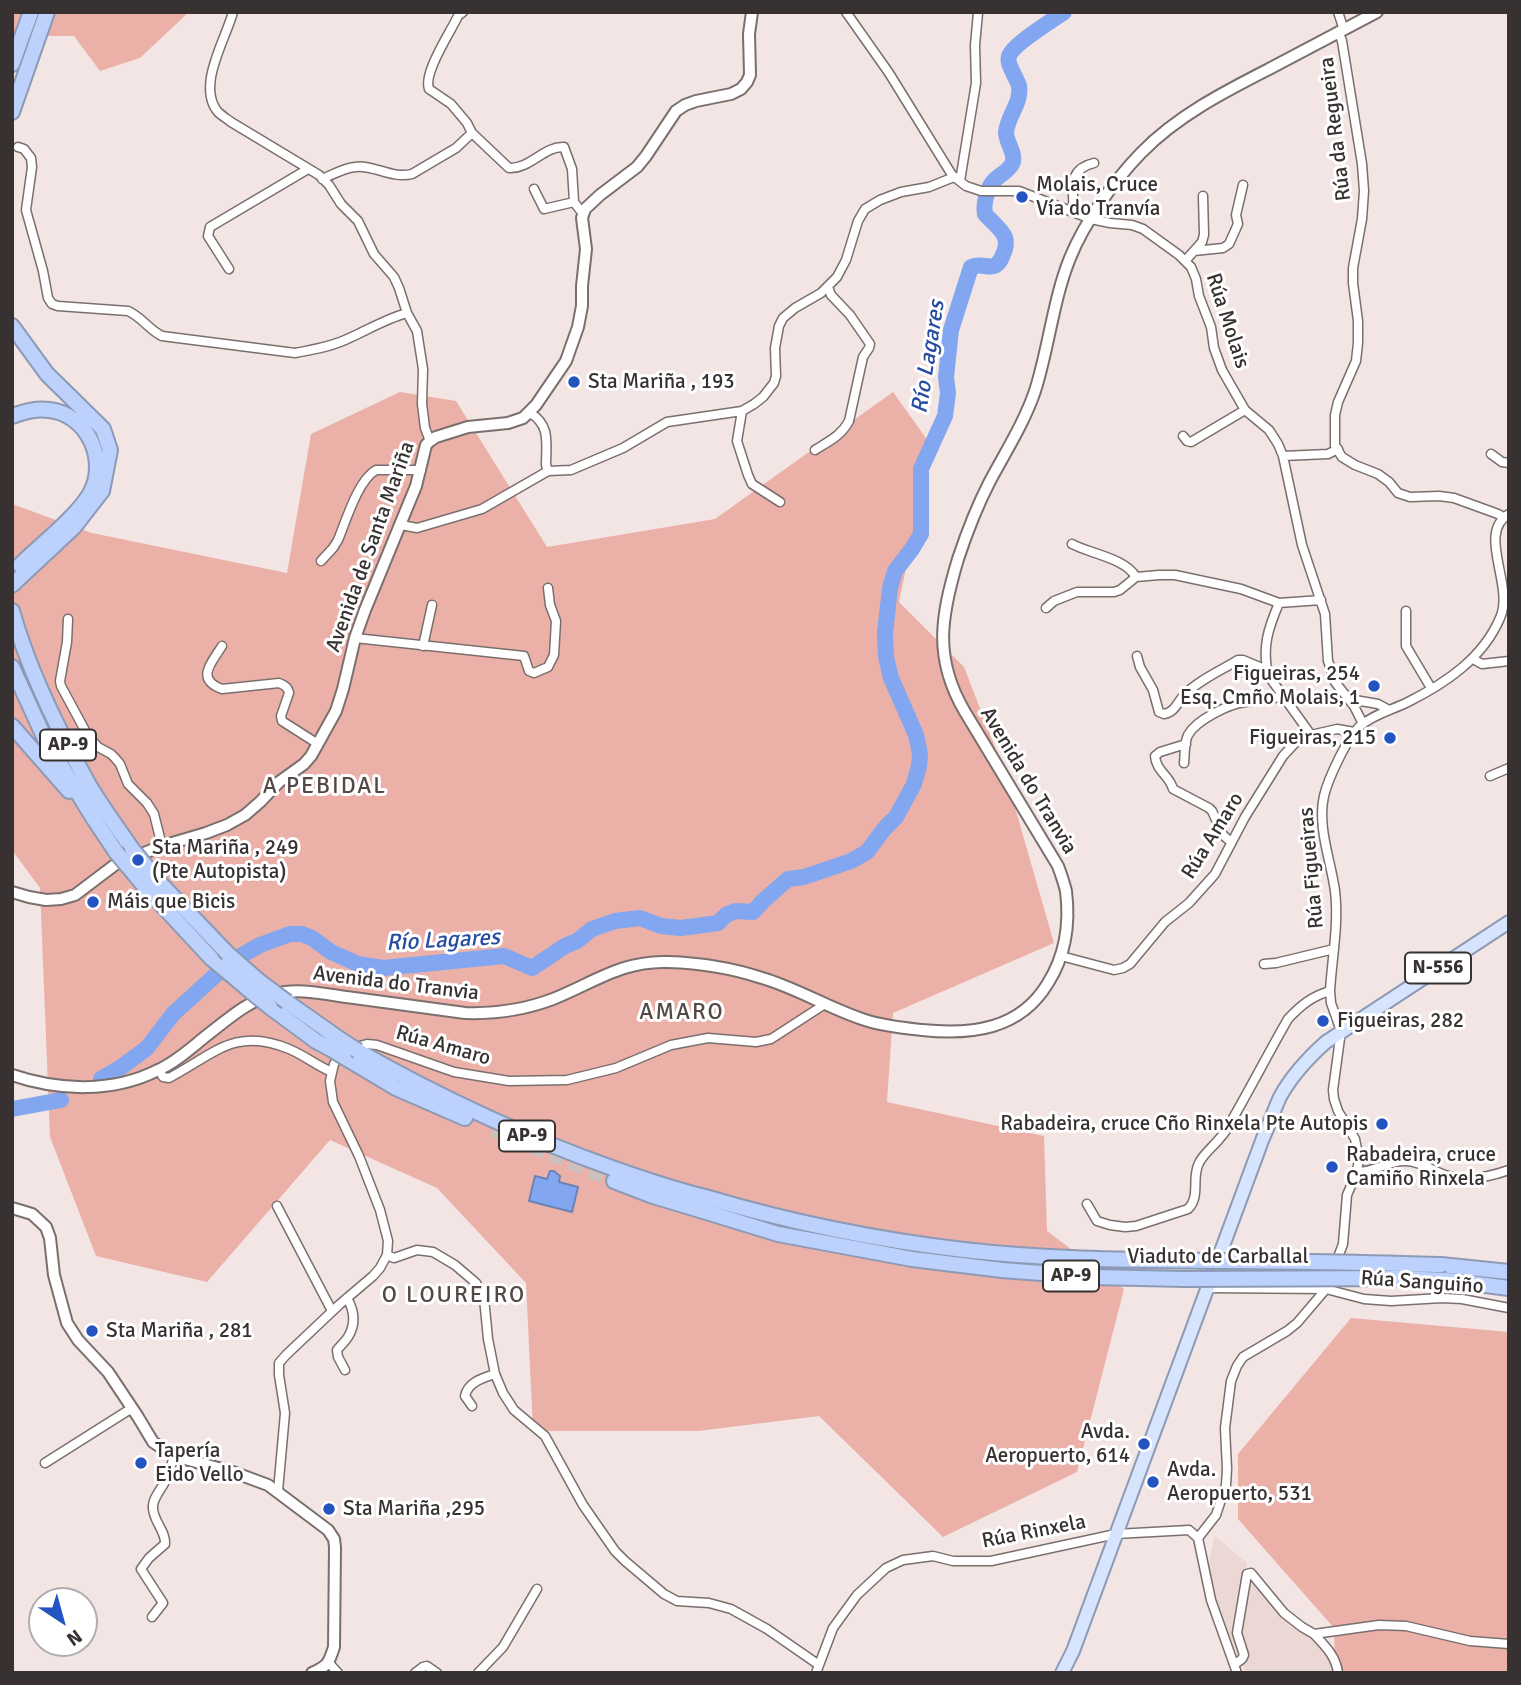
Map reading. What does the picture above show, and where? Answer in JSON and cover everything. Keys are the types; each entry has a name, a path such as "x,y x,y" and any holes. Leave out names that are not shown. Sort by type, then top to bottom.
{"highway":[{"path":"12,64 31,12"},
{"path":"12,112 47,12"},
{"path":"12,326 47,374 103,429 110,450 102,491 74,527 12,585"},
{"path":"12,416 38,409 52,410 72,418 91,441 97,470 95,481 83,503 12,572"},
{"name":"AP-9","path":"12,611 18,634 47,704 85,778 132,849 159,883 228,954 287,1002 340,1056 407,1079 555,1148 672,1189 704,1204"},
{"name":"AP-9","path":"12,667 45,739 116,852 211,958 270,1007 340,1056 396,1088 493,1130"},
{"path":"12,726 92,816"},
{"name":"AP-9","path":"614,1181 653,1196 704,1204"},
{"name":"Viaduto de Carballal","path":"704,1204 880,1238 965,1251 1095,1260 1312,1261 1441,1265 1509,1272"},
{"name":"Viaduto de Carballal","path":"704,1204 778,1234 912,1259 1003,1270 1119,1278 1399,1278 1509,1287"}],"main road":[{"path":"530,412 566,361 578,327 586,249 583,214 588,206 637,167 677,111 696,101 731,94 747,82 750,75 752,12"},
{"name":"Avenida do Tranvia","path":"12,1075 53,1085 80,1087 128,1082 159,1070 244,1007 274,994 302,991 465,1013 491,1014 530,1007 621,968 650,962 715,967 764,978 863,1019 898,1027 961,1032 981,1030 1005,1021 1031,1004 1046,988 1061,956 1066,935 1066,891 1058,866 955,695 947,668 942,636 944,611 969,526 1025,416 1035,390 1070,258 1102,201 1123,173 1171,126 1231,88 1377,12"},
{"name":"Avenida de Santa Mariña","path":"12,892 46,900 75,895 116,864 227,825 245,814 279,782 304,764 318,744 340,700 355,638 416,486 426,445 436,437 468,427 508,423 523,418 530,412"},
{"name":"N-556","path":"1062,1673 1073,1651 1280,1098 1311,1056 1326,1042 1509,922"},
{"path":"12,1208 32,1214 46,1227 50,1238 54,1275 67,1323 78,1340 108,1372 153,1442 174,1456 233,1472 268,1485 328,1530 334,1539 334,1647 329,1663 312,1673"}],"street":[{"path":"233,12 213,67 211,99 218,112 231,122 308,169 329,185 341,204 358,221 374,254 394,277 416,331 423,369 422,404 429,441"},
{"path":"463,12 458,16 430,69 427,86 450,104 472,133 507,167 519,168 556,147 564,147 572,169 574,202 583,214"},
{"path":"846,12 957,179"},
{"name":"Rúa da Regueira","path":"1338,12 1364,191 1353,268 1358,343 1356,361 1335,415 1335,446 1338,449"},
{"path":"957,179 976,83 978,13"},
{"path":"322,179 355,167 394,175 412,174 456,148 472,133"},
{"path":"18,147 24,149 31,158 26,210 48,298 52,304 128,311 137,315 162,336 295,353 343,342 390,318 407,313"},
{"path":"1073,212 1073,180 1083,167 1094,163"},
{"path":"229,269 208,236 210,227 308,169"},
{"path":"401,525 417,528 482,509 548,471 571,470 623,448 667,422 742,411 763,397 774,383 775,348 783,318 821,293 837,277 865,209 901,192 957,179"},
{"name":"Rúa Molais","path":"957,179 966,186 981,191 1019,191 1091,219 1143,229 1191,267 1211,327 1213,348 1222,370 1245,410 1269,430 1283,456 1302,545 1325,614 1328,661 1335,682 1363,723"},
{"path":"1194,251 1223,248 1229,244 1238,224 1236,215 1243,184"},
{"path":"534,188 544,209 574,202"},
{"path":"1185,261 1204,236 1203,195"},
{"path":"815,450 836,438 849,421 863,357 870,344 850,315 831,295 828,287"},
{"path":"1182,436 1191,442 1245,410"},
{"path":"742,411 737,441 748,475 752,484 780,502"},
{"path":"530,412 539,417 545,429 548,471"},
{"path":"1283,456 1328,454 1338,449 1342,457 1378,474 1398,493 1410,497 1454,498 1506,515"},
{"path":"1491,454 1502,462 1509,463"},
{"path":"321,561 338,540 362,484 370,473 376,470 421,470"},
{"name":"Rúa Figueiras","path":"1196,1535 1216,1515 1226,1485 1225,1428 1231,1381 1237,1366 1243,1357 1287,1331 1326,1289 1343,1244 1347,1195 1357,1172 1359,1159 1355,1139 1338,1111 1333,1090 1341,1031 1330,992 1337,917 1335,889 1323,823 1323,799 1354,732 1363,723 1408,702 1463,668 1473,659 1495,628 1505,603 1495,538 1498,524 1506,515"},
{"path":"1072,544 1104,555 1132,571 1136,577"},
{"path":"1046,608 1054,601 1077,592 1120,590 1136,577 1143,575 1175,575 1241,589 1279,603 1321,600"},
{"path":"355,638 524,656 529,671 534,673 548,667 554,655 556,621 548,588"},
{"path":"1279,603 1267,631 1268,675 1311,735"},
{"path":"423,646 432,605"},
{"path":"1406,611 1406,646 1432,688"},
{"path":"68,619 61,686 93,743 115,758 128,784 154,814 162,846"},
{"path":"222,646 208,667 209,680 222,689 279,682 289,693 281,716 282,721 318,744"},
{"path":"1137,656 1153,690 1159,712 1164,714 1174,710 1194,687 1238,660 1267,670"},
{"path":"1473,659 1482,664 1508,660"},
{"path":"1184,762 1188,735 1197,725 1237,703 1283,695"},
{"path":"1348,698 1378,704 1389,710"},
{"name":"Rúa Amaro","path":"1061,956 1114,970 1130,964 1165,922 1189,903 1216,874 1231,842 1283,756 1295,743 1311,735 1337,729 1354,732"},
{"path":"1186,744 1160,752 1155,756 1156,763 1171,781 1173,789 1212,811 1223,835 1231,842"},
{"path":"1490,776 1509,768"},
{"path":"1264,964 1334,949"},
{"path":"1087,1204 1097,1221 1125,1227 1188,1209 1194,1204 1195,1172 1198,1164 1221,1138 1288,1019 1312,998 1330,992"},
{"name":"Rúa Amaro","path":"340,1056 347,1049 358,1045 377,1045 454,1072 509,1081 567,1080 616,1068 683,1042 708,1038 756,1042 771,1039 825,1004"},
{"path":"159,1070 163,1077 169,1078 219,1048 247,1040 261,1040 291,1049 340,1056 330,1089 332,1102 359,1156 380,1210 388,1241 387,1255 373,1276 332,1311 279,1363 285,1413 278,1491"},
{"path":"1357,1172 1368,1172 1402,1161 1422,1164 1446,1175 1468,1179 1509,1170"},
{"path":"277,1206 332,1311"},
{"path":"387,1255 394,1258 417,1251 433,1252 455,1265 476,1283 484,1297 488,1339 495,1374 503,1393 514,1410 545,1436 583,1505 625,1561 664,1594 677,1601 709,1603 730,1609 767,1629 817,1669"},
{"name":"Rúa Sanguiño","path":"1208,1288 1326,1289 1364,1299 1391,1301 1443,1298 1509,1308"},
{"path":"345,1370 337,1350 347,1339 354,1317 353,1308 347,1298"},
{"path":"472,1406 465,1396 466,1390 476,1381 495,1374"},
{"path":"45,1463 132,1408"},
{"path":"152,1616 163,1603 141,1569 165,1544 166,1539 153,1507 174,1456"},
{"name":"Rúa Rinxela","path":"817,1669 833,1628 857,1595 886,1568 903,1560 933,1556 953,1561 991,1561 1116,1534 1189,1530 1196,1535"},
{"path":"1196,1535 1211,1600 1236,1668"},
{"path":"1236,1668 1244,1655 1237,1633 1247,1574 1251,1573 1284,1613 1314,1634 1328,1650 1337,1665 1338,1673"},
{"path":"478,1673 503,1647 537,1590"},
{"path":"1314,1634 1379,1625 1406,1626 1470,1641 1509,1644"},
{"path":"329,1663 338,1673"},
{"path":"415,1673 427,1666 437,1673"}],"shaded area":[{"path":"12,12 189,12 140,58 100,71 74,36 12,36"},
{"path":"400,392 456,401 547,547 715,519 893,392 931,445 899,602 964,667 1005,773 1054,943 893,1013 887,1102 1044,1136 1047,1231 1124,1289 1077,1472 943,1537 819,1416 698,1431 533,1431 526,1283 437,1188 330,1140 207,1282 96,1256 50,1137 40,888 12,850 12,504 92,533 287,573 311,434"},
{"path":"1351,1318 1509,1332 1509,1673 1335,1673 1334,1628 1238,1519 1238,1454"},
{"path":"1215,1536 1247,1563 1245,1577 1263,1590 1290,1622 1313,1639 1333,1665 1334,1673 1246,1673 1225,1627 1207,1570"}],"water":[{"path":"550,1171 560,1176 559,1182 578,1187 572,1212 529,1201 535,1176 547,1179"}],"waterway":[{"name":"Río Lagares","path":"101,1079 147,1048 173,1014 230,962 260,945 290,934 302,934 312,938 331,952 358,964 383,968 504,956 532,968 592,929 615,921 640,918 661,926 681,928 718,923 726,915 736,911 753,912 788,879 804,877 851,861 867,852 896,817 914,784 919,766 920,754 916,735 891,678 886,657 885,633 890,588 895,571 921,534 921,469 945,416 951,330 971,267 996,265 1005,249 1003,233 985,214 985,206 992,183 1008,169 1013,160 1006,133 1019,86 1009,63 1009,56 1025,39 1064,12"},
{"name":"Río Lagares","path":"12,1109 61,1100"}],"tunnel":[{"path":"493,1130 614,1181"}],"place":[{"name":"Molais, Cruce Vía do Tranvía","path":"1022,197"},
{"name":"Sta Mariña , 193","path":"574,382"},
{"name":"Figueiras, 254 Esq. Cmño Molais, 1","path":"1374,686"},
{"name":"Figueiras, 215","path":"1390,738"},
{"name":"Sta Mariña , 249 (Pte Autopista)","path":"138,860"},
{"name":"Máis que Bicis","path":"93,902"},
{"name":"Figueiras, 282","path":"1323,1021"},
{"name":"Rabadeira, cruce Cño Rinxela Pte Autopis","path":"1382,1124"},
{"name":"Rabadeira, cruce Camiño Rinxela","path":"1332,1167"},
{"name":"Sta Mariña , 281","path":"92,1331"},
{"name":"Avda. Aeropuerto, 614","path":"1144,1444"},
{"name":"Tapería Eido Vello","path":"141,1463"},
{"name":"Avda. Aeropuerto, 531","path":"1153,1482"},
{"name":"Sta Mariña ,295","path":"329,1509"}],"district":[{"name":"A PEBIDAL","path":"325,787"},
{"name":"AMARO","path":"682,1013"},
{"name":"O LOUREIRO","path":"454,1296"}]}
